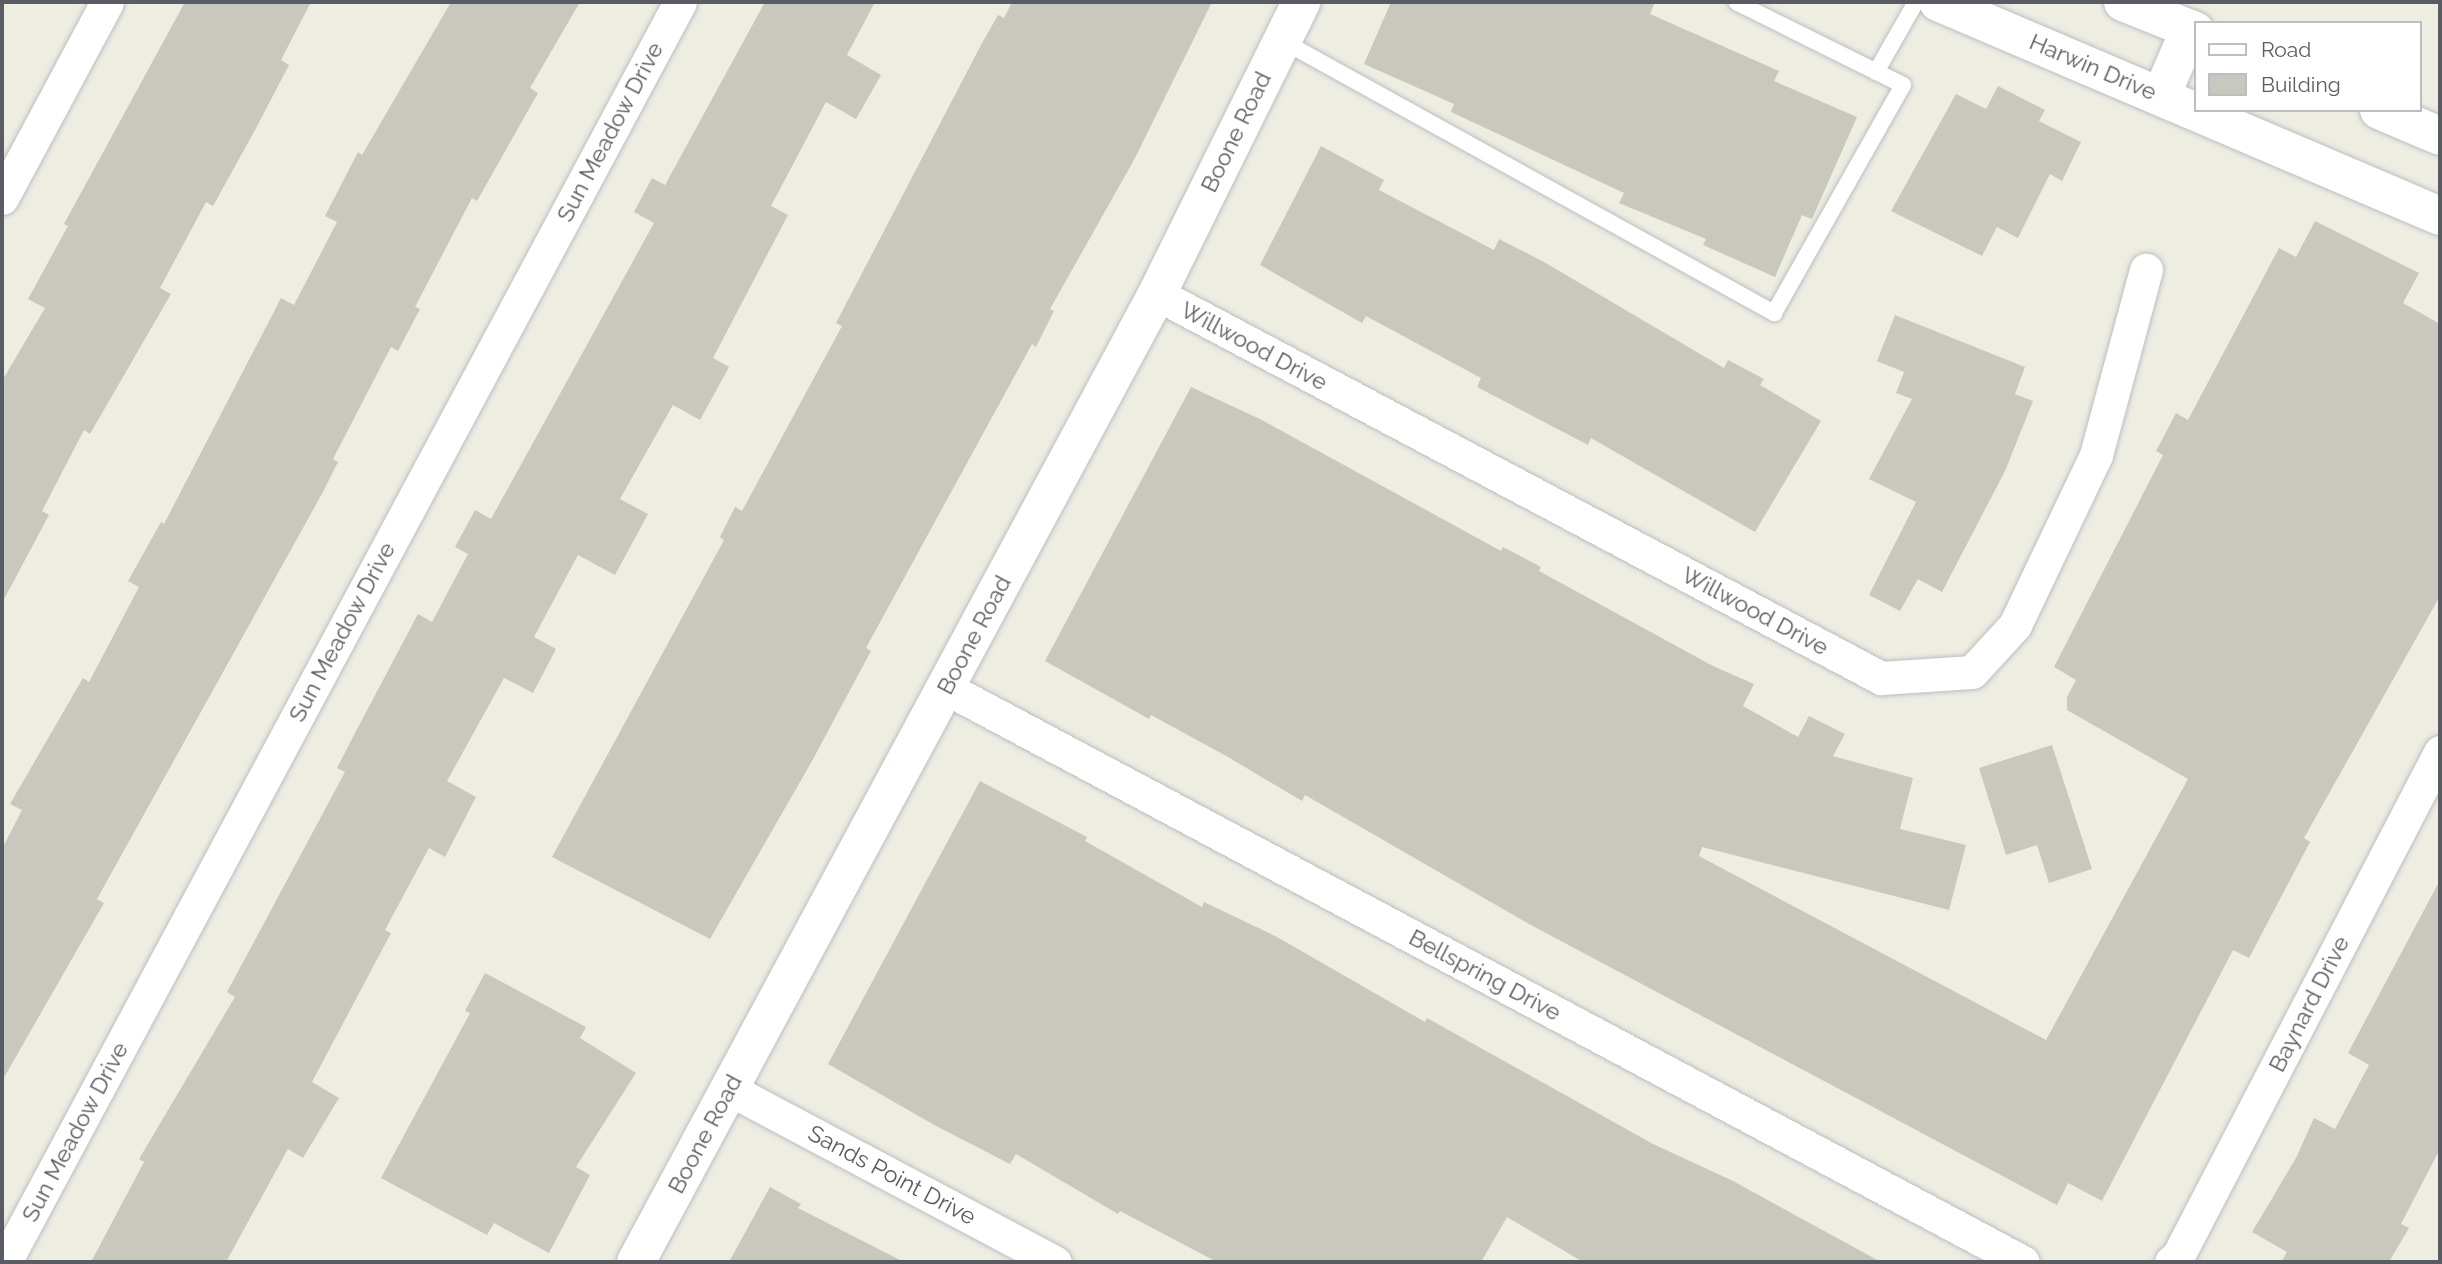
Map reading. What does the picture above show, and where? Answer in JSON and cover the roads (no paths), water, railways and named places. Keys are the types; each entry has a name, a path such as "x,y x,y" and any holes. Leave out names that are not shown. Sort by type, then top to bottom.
{"street":[{"path":"2,198 107,2"},
{"name":"Sun Meadow Drive","path":"5,1262 680,2"},
{"name":"Boone Road","path":"636,1262 1157,294 1301,2"},
{"name":"Harwin Drive","path":"1938,2 2194,110"},
{"path":"2123,2 2193,30 2161,96"},
{"name":"Harwin Drive","path":"2198,112 2440,216"},
{"path":"2384,112 2440,136"},
{"name":"Willwood Drive","path":"1157,294 1881,678 1972,672 2015,625 2096,455 2146,270"},
{"name":"Bellspring Drive","path":"946,688 2023,1262"},
{"name":"Baynard Drive","path":"2174,1259 2440,752"},
{"name":"Sands Point Drive","path":"729,1089 1055,1262"}],"lane":[{"path":"1281,40 1774,313 1903,85 1736,2"},
{"path":"1877,72 1916,2"}]}
